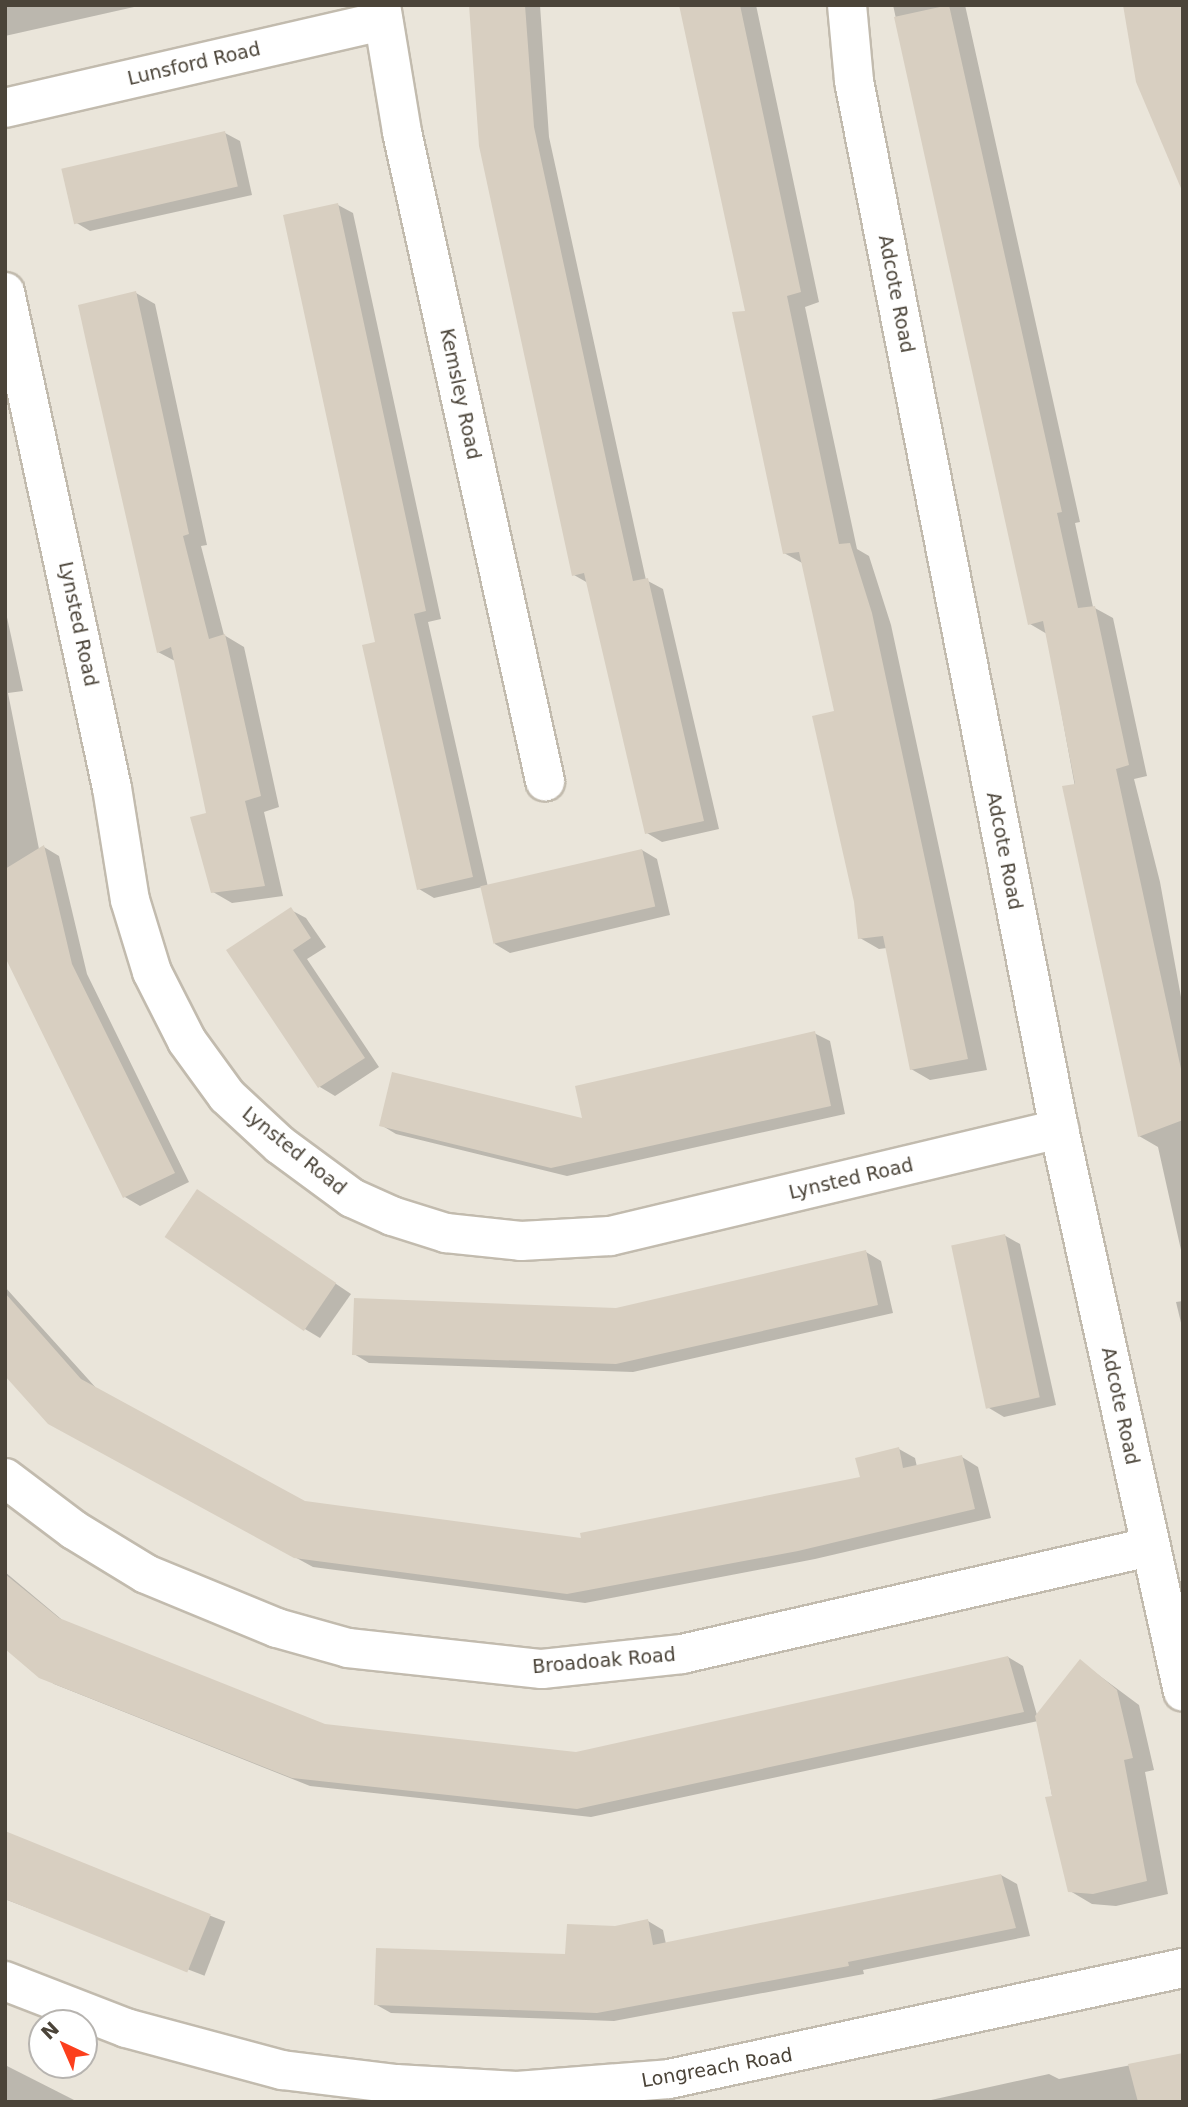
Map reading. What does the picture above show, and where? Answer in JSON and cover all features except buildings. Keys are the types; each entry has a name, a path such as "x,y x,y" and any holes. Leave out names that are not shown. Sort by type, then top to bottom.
{"street":[{"name":"Adcote Road","path":"846,5 854,81 1059,1129 1183,1692"},
{"name":"Lunsford Road","path":"5,108 382,13"},
{"name":"Kemsley Road","path":"382,13 402,132 545,781"},
{"name":"Lynsted Road","path":"5,292 112,788 130,900 152,972 187,1041 227,1096 280,1145 352,1198 392,1216 446,1233 521,1241 610,1236 1059,1129"},
{"name":"Broadoak Road","path":"5,1478 74,1530 146,1574 277,1628 348,1648 542,1670 682,1654 1151,1547"},
{"name":"Longreach Road","path":"5,1981 126,2028 282,2070 383,2083 517,2091 669,2080 1183,1968"}],"shaded area":[{"path":"5,5 1183,5 1183,2102 5,2102"}]}
